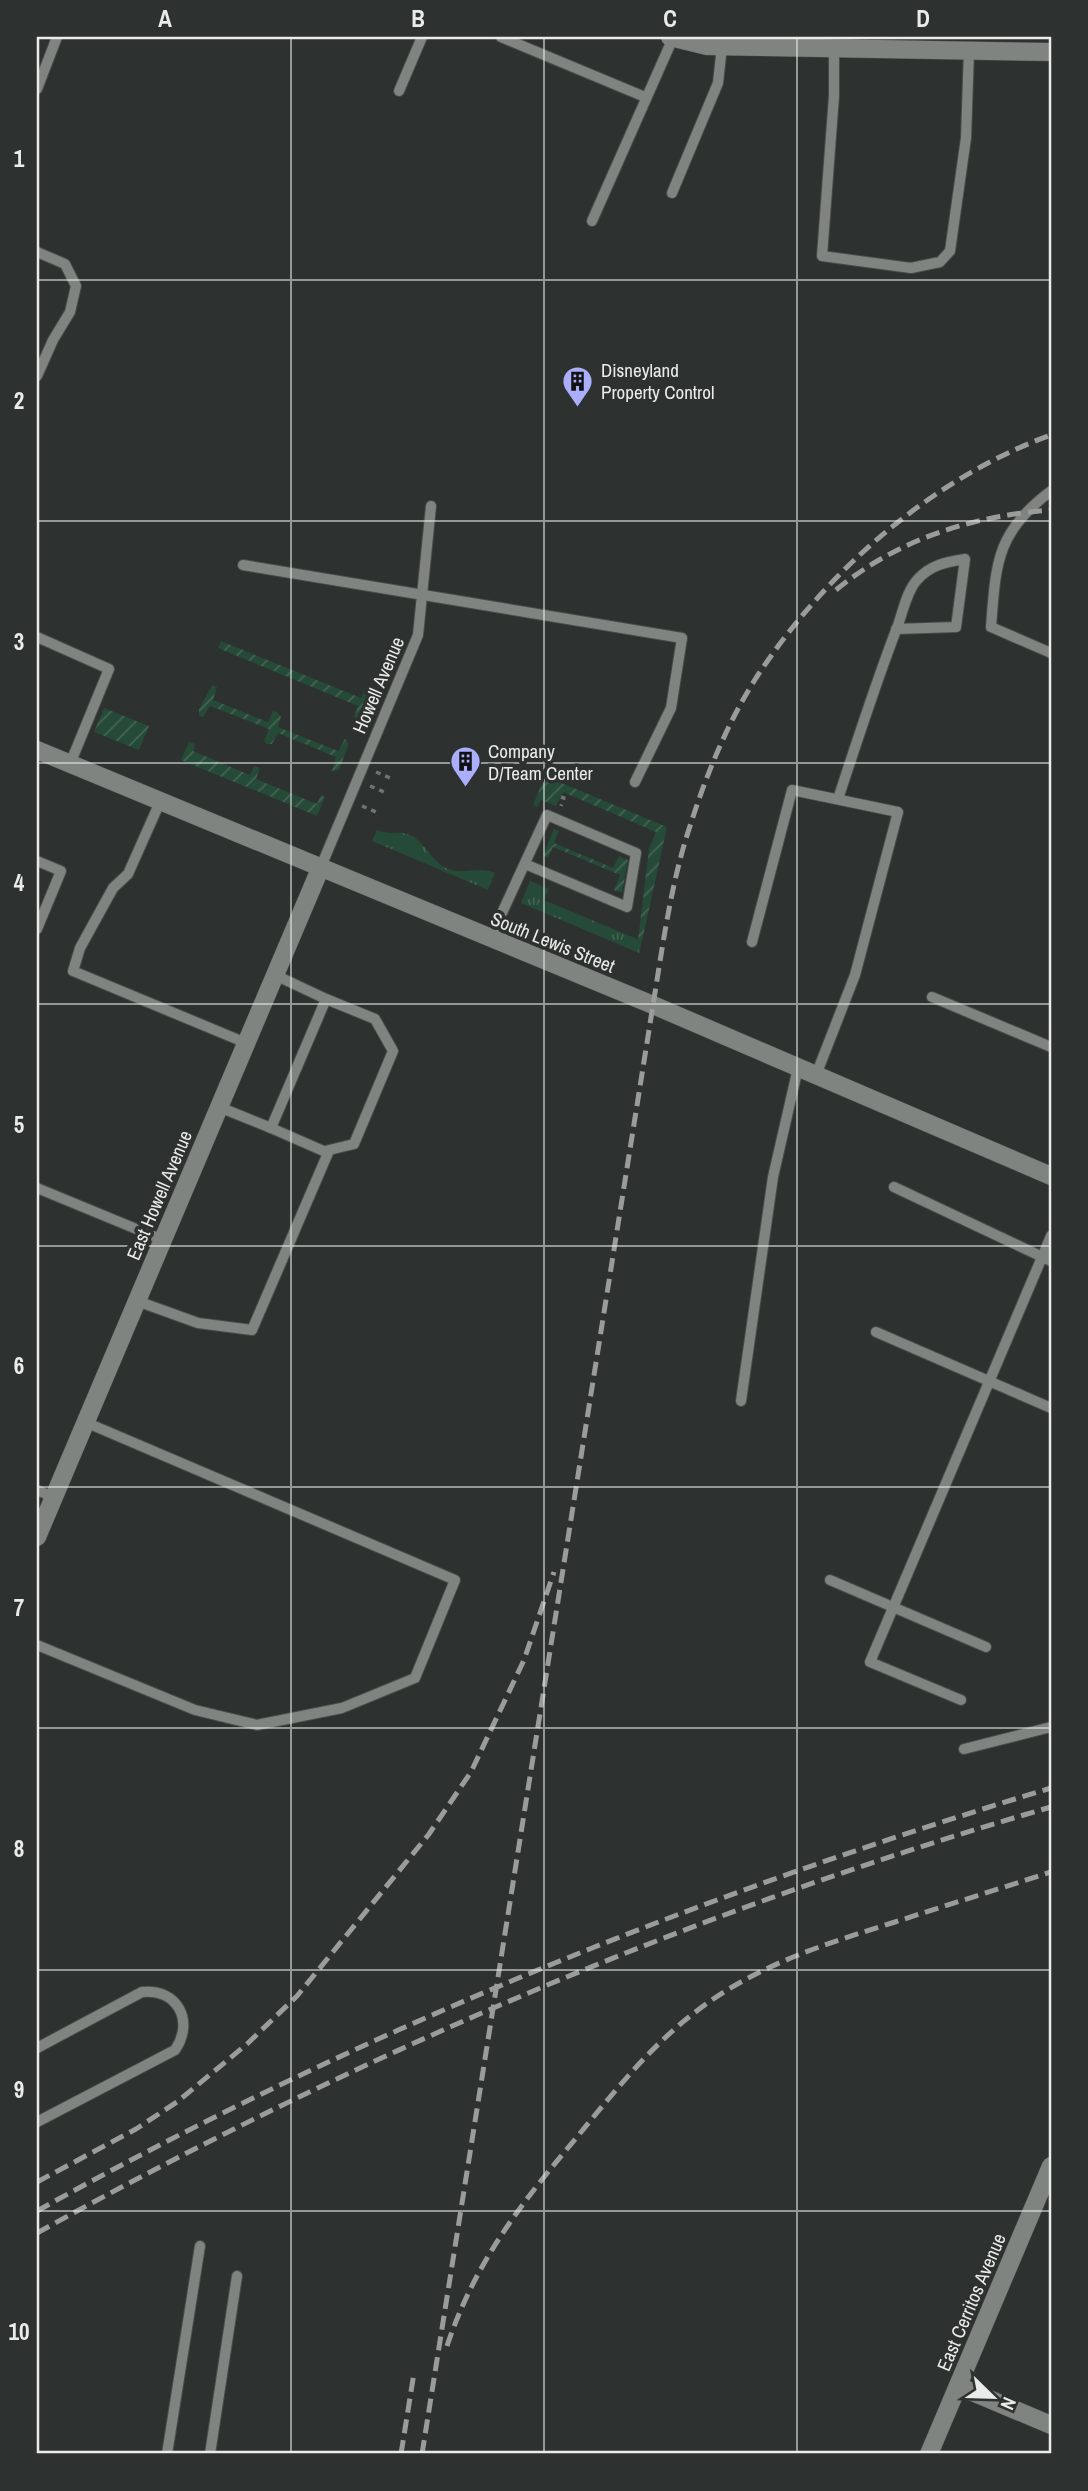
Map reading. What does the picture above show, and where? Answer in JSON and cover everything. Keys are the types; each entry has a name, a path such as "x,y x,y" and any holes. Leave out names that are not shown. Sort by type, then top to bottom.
{"main road":[{"path":"671,37 708,46 1051,52"},
{"name":"South Lewis Street","path":"37,750 1051,1176"},
{"name":"East Howell Avenue","path":"37,1537 45,1494 85,1422 320,869"},
{"name":"East Cerritos Avenue","path":"929,2454 1051,2166"},
{"path":"958,2386 1051,2425"}],"lane":[{"path":"37,89 57,37"},
{"path":"399,91 422,37"},
{"path":"501,37 645,97"},
{"path":"592,222 671,37"},
{"path":"672,192 718,83 722,46"},
{"path":"834,48 834,96 822,256 911,268 940,262 950,251 966,138 969,50"},
{"path":"37,252 65,264 76,285 70,312 53,340 37,376"},
{"path":"1051,491 1025,513 1010,533 996,566 991,626 1051,653"},
{"path":"1039,500 1051,500"},
{"name":"Howell Avenue","path":"320,869 418,635 431,506"},
{"path":"838,799 873,692 896,629 916,581 938,563 965,559 956,627 896,629"},
{"path":"243,565 682,639 671,708 635,782"},
{"path":"37,637 109,669 70,764"},
{"path":"752,942 792,790 898,812 855,975 816,1075"},
{"path":"160,802 128,874 113,888 80,948 72,971 246,1043"},
{"path":"490,939 547,815 636,853 627,907 525,864"},
{"path":"37,861 61,872 37,929"},
{"path":"275,975 375,1019 393,1051 354,1144 325,1152"},
{"path":"932,997 1051,1046"},
{"path":"271,1128 326,999"},
{"path":"741,1401 773,1177 798,1068"},
{"path":"137,1301 198,1323 252,1330 328,1153 219,1107"},
{"path":"894,1187 1047,1259"},
{"path":"37,1188 163,1240"},
{"path":"961,1700 870,1662 989,1381 1047,1259 1051,1236"},
{"path":"876,1332 1051,1408"},
{"path":"37,1645 195,1710 257,1725 342,1708 415,1678 455,1580 85,1422"},
{"path":"830,1580 986,1647"},
{"path":"964,1749 1051,1727"},
{"path":"37,2048 142,1992 153,1991 174,2001 184,2020 181,2041 175,2050 37,2122"},
{"path":"167,2454 200,2246"},
{"path":"211,2454 237,2276"}],"path":[{"path":"376,772 390,778"},
{"path":"370,786 384,792"},
{"path":"561,797 564,798 561,807"},
{"path":"362,806 376,812"}],"green space":[{"path":"221,641 361,698 367,685 375,689 370,701 373,702 369,711 365,710 360,721 356,722 353,720 358,706 218,648"},
{"path":"212,685 217,687 213,700 268,722 273,711 277,712 281,717 278,727 338,751 345,739 348,746 339,770 332,771 336,757 278,733 272,744 267,744 264,741 269,729 210,706 203,717 199,716 199,709"},
{"path":"104,708 149,726 139,750 94,732"},
{"path":"189,742 195,744 193,751 250,775 254,766 260,768 256,779 317,804 321,795 325,797 317,816 181,760"},
{"path":"545,776 667,827 642,941 638,940 649,849 656,832 563,792 556,806 541,800 537,807 533,805"},
{"path":"554,829 559,831 554,843 613,868 619,856 628,860 622,893 614,890 620,875 553,847 548,858 543,855"},
{"path":"377,830 405,833 414,837 445,868 495,873 488,890 372,841"},
{"path":"530,881 549,889 544,900 642,941 639,953 521,903"}],"railway":[{"path":"422,2454 660,959 684,845 711,767 736,712 756,678 814,601 885,533 924,503 964,476 1007,453 1051,435"},
{"path":"836,590 885,557 937,533 993,518 1051,510"},
{"path":"37,2182 136,2129 177,2102 247,2044 297,1996 429,1834 471,1772 524,1660 554,1572"},
{"path":"37,2211 282,2084 406,2026 533,1972 790,1874 1051,1788"},
{"path":"37,2233 281,2106 532,1992 789,1892 919,1847 1051,1807"},
{"path":"447,2346 469,2291 497,2241 530,2195 628,2076 661,2041 698,2010 744,1980 792,1957 1051,1872"},
{"path":"401,2454 414,2373"}],"place":[{"name":"Disneyland Property Control","path":"578,408"},
{"name":"Company D/Team Center","path":"465,789"}]}
